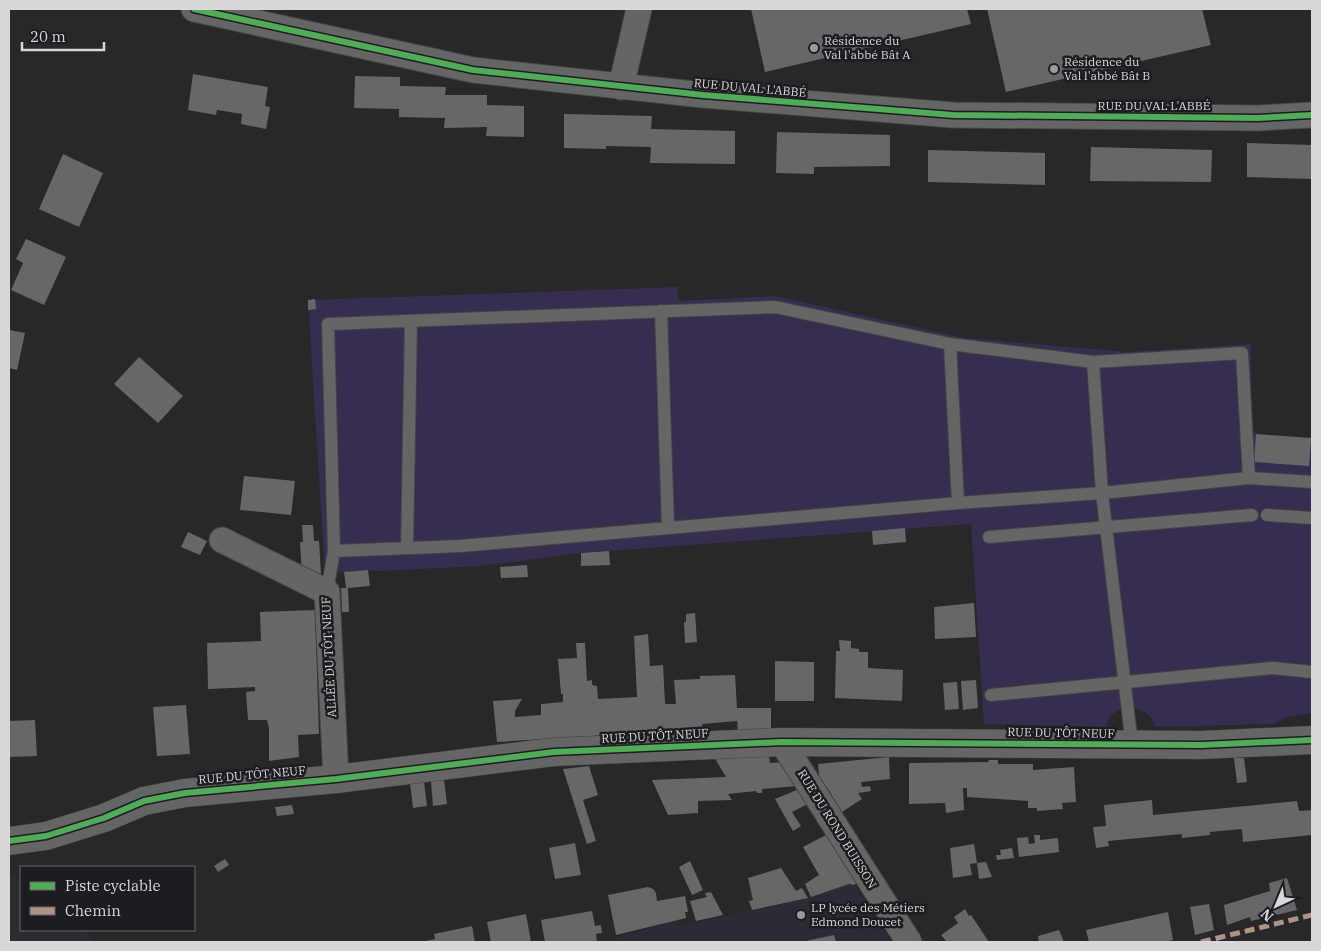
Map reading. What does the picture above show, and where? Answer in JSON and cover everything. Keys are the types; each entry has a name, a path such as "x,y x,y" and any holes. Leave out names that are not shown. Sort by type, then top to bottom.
{"street":[{"name":"RUE DU VAL L'ABBÉ","path":"194,9 473,70 703,96 953,116 1258,118 1312,115"},
{"path":"621,87 640,9"},
{"name":"ALLÉE DU TÔT NEUF","path":"222,540 327,592 336,779"},
{"name":"RUE DU TÔT NEUF","path":"9,841 46,836 104,818 144,801 185,793 336,779 554,752 782,742 1202,745 1312,740"},
{"name":"RUE DU ROND BUISSON","path":"782,742 909,942"}],"lane":[{"path":"327,592 334,551 328,324 775,307 950,344 1093,362 1242,353 1249,478"},
{"path":"661,311 668,527"},
{"path":"407,548 411,320"},
{"path":"950,344 958,503"},
{"path":"1093,362 1102,493 1132,745"},
{"path":"334,551 470,545 958,503 1102,493 1249,478 1312,482"},
{"path":"989,537 1252,515"},
{"path":"1267,515 1312,518"},
{"path":"991,695 1273,668 1312,672"}],"shaded area":[{"path":"677,287 679,301 775,296 964,338 1129,352 1251,344 1252,433 1312,441 1312,713 1287,717 1274,724 1155,727 1149,715 1143,711 1130,708 1116,712 1109,718 1106,727 984,724 971,524 581,553 480,566 368,570 325,574 308,300"},
{"path":"9,874 20,880 20,931 83,931 96,942 9,942"},
{"name":"LP lycée des Métiers Edmond Doucet","path":"849,884 854,885 891,942 598,942 678,920 677,926 801,900"}],"building":[{"name":"Résidence du Val l'abbé Bât A","path":"751,9 967,9 971,24 765,72"},
{"name":"Résidence du Val l'abbé Bât B","path":"987,9 1202,9 1211,45 1006,92"},
{"path":"193,74 268,87 265,106 270,107 266,129 241,124 242,114 217,110 216,115 188,110"},
{"path":"355,76 400,77 400,86 446,87 445,95 487,95 487,105 524,106 524,137 486,136 487,127 444,128 445,118 399,117 399,109 354,108"},
{"path":"564,114 652,116 651,129 735,131 735,164 650,163 651,147 606,146 606,149 564,148"},
{"path":"777,132 890,135 890,166 814,167 814,174 776,173"},
{"path":"1247,143 1312,145 1312,179 1247,177"},
{"path":"1091,147 1212,150 1211,182 1090,181"},
{"path":"928,150 1045,153 1045,185 928,182"},
{"path":"63,154 103,173 79,227 39,209"},
{"path":"26,239 66,257 44,305 11,290 23,263 16,259"},
{"path":"315,299 316,309 308,310 308,300"},
{"path":"9,330 25,333 17,370 9,368"},
{"path":"139,357 183,396 158,423 114,384"},
{"path":"1256,434 1311,438 1309,466 1254,462"},
{"path":"244,476 295,481 291,515 240,510"},
{"path":"302,525 313,525 314,541 319,541 321,574 302,576 300,542 303,542"},
{"path":"905,528 906,542 873,545 872,531"},
{"path":"188,532 207,541 200,555 181,547"},
{"path":"609,551 610,565 581,566 581,553"},
{"path":"527,565 528,577 501,578 500,567"},
{"path":"368,570 370,586 348,588 349,612 342,612 341,588 346,588 344,572"},
{"path":"974,603 976,637 935,639 934,607"},
{"path":"315,610 319,734 298,735 299,757 269,761 269,728 267,720 248,720 246,692 255,691 255,687 208,689 207,643 261,641 260,612"},
{"path":"695,613 697,642 685,643 684,622 686,622 686,614"},
{"path":"648,634 650,666 663,665 665,704 676,704 674,680 700,679 700,676 735,675 737,708 771,708 771,730 738,731 737,721 702,724 703,731 665,735 653,735 653,732 497,742 493,701 522,699 515,711 515,717 541,715 541,704 563,702 558,659 577,658 576,643 585,643 587,681 592,680 592,685 597,686 598,699 637,697 634,636"},
{"path":"839,640 851,641 851,648 859,649 859,652 868,652 868,668 903,670 902,701 835,698 836,651 840,651"},
{"path":"775,661 814,662 814,701 775,701"},
{"path":"976,680 978,708 963,710 961,681"},
{"path":"957,682 959,709 945,710 943,683"},
{"path":"186,705 190,754 157,756 153,707"},
{"path":"35,720 37,756 9,757 9,721"},
{"path":"769,755 770,763 784,762 798,786 762,789 762,793 757,793 756,791 728,794 732,800 698,801 698,813 668,815 652,780 726,777 714,757"},
{"path":"889,757 890,779 861,782 862,787 870,786 871,791 858,793 862,799 842,812 826,786 820,787 818,764"},
{"path":"1234,758 1244,758 1247,782 1237,783"},
{"path":"989,760 998,760 998,764 1033,764 1033,770 1074,767 1076,802 1062,803 1063,809 1037,811 1037,808 1028,808 1028,801 967,797 967,788 963,788 964,810 946,813 945,803 909,804 909,763 988,762"},
{"path":"589,766 598,795 583,800 596,841 587,844 563,769"},
{"path":"444,780 447,804 433,806 431,781"},
{"path":"424,782 427,806 413,808 410,783"},
{"path":"799,789 808,804 792,812 801,826 793,831 775,799"},
{"path":"1152,800 1153,815 1297,801 1299,811 1312,810 1312,835 1243,842 1242,829 1210,832 1210,835 1182,838 1182,834 1108,841 1109,846 1096,848 1093,827 1106,826 1104,805"},
{"path":"292,805 294,814 277,816 275,807"},
{"path":"826,835 857,883 811,897 805,884 819,875 803,847"},
{"path":"1034,835 1040,835 1040,840 1058,838 1059,852 1019,857 1017,838 1028,837 1029,844 1035,843"},
{"path":"575,843 581,875 555,879 549,848"},
{"path":"974,844 977,863 970,864 972,875 953,878 950,848"},
{"path":"1012,848 1014,858 997,860 996,855 1001,855 1000,850"},
{"path":"225,859 229,865 218,872 214,866"},
{"path":"690,861 703,890 692,895 679,867"},
{"path":"986,862 992,877 979,879 977,863"},
{"path":"781,868 796,891 802,888 808,898 752,910 749,901 753,900 748,878"},
{"path":"1287,878 1297,910 1251,921 1250,917 1227,925 1224,905 1270,891 1269,883"},
{"path":"648,887 656,893 657,901 685,896 688,912 685,912 686,918 616,935 608,895"},
{"path":"711,892 723,915 696,921 690,901 707,897 705,893"},
{"path":"1209,904 1214,930 1195,935 1190,907"},
{"path":"965,909 989,942 947,942 941,935 958,923 954,917"},
{"path":"592,911 595,926 601,925 602,933 596,934 597,942 545,942 541,920"},
{"path":"1168,912 1173,940 1164,942 1089,942 1086,930"},
{"path":"526,914 531,942 491,942 487,922"},
{"path":"472,926 475,942 421,942 435,939 434,934"},
{"path":"1059,930 1064,942 1039,942 1038,936"},
{"path":"834,935 836,942 806,942 806,941"}],"marked path":[{"path":"1201,942 1312,915"}],"cycle path":[{"path":"194,9 473,70 703,95 953,115 1258,118 1312,115"},
{"path":"9,841 46,836 104,818 144,801 185,793 336,779 554,752 782,742 1202,745 1312,740"}],"place":[{"name":"Résidence du Val l'abbé Bât A","path":"814,48"},
{"name":"Résidence du Val l'abbé Bât B","path":"1054,69"},
{"name":"LP lycée des Métiers Edmond Doucet","path":"801,915"}]}
